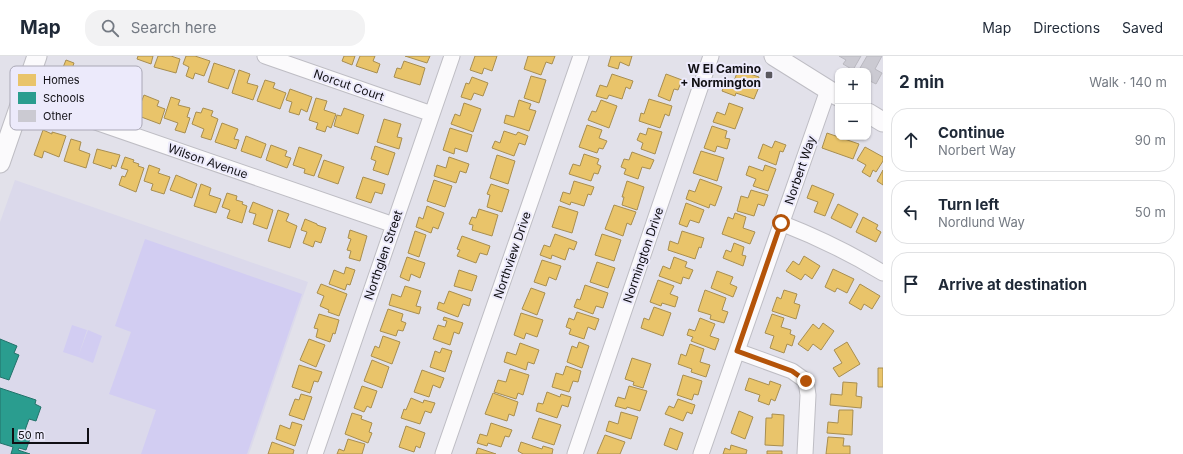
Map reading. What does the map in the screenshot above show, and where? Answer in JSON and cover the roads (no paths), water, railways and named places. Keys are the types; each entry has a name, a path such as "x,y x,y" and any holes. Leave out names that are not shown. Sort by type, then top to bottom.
{"main road":[{"path":"34,66 37,56"},
{"path":"774,56 833,93"},
{"path":"871,115 883,122"},
{"path":"0,163 12,130"}],"street":[{"name":"Norcut Court","path":"265,56 432,114"},
{"name":"Northglen Street","path":"315,454 452,56"},
{"name":"Northview Drive","path":"443,454 581,56"},
{"name":"Normington Drive","path":"575,454 711,56"},
{"name":"Norbert Way","path":"701,454 781,223 833,93"},
{"name":"Wilson Avenue","path":"119,130 394,225"},
{"path":"781,223 812,234 883,272"},
{"path":"737,351 792,371 806,381 808,396 805,454"}],"place":[{"name":"W El Camino + Normington","path":"769,75"}]}
